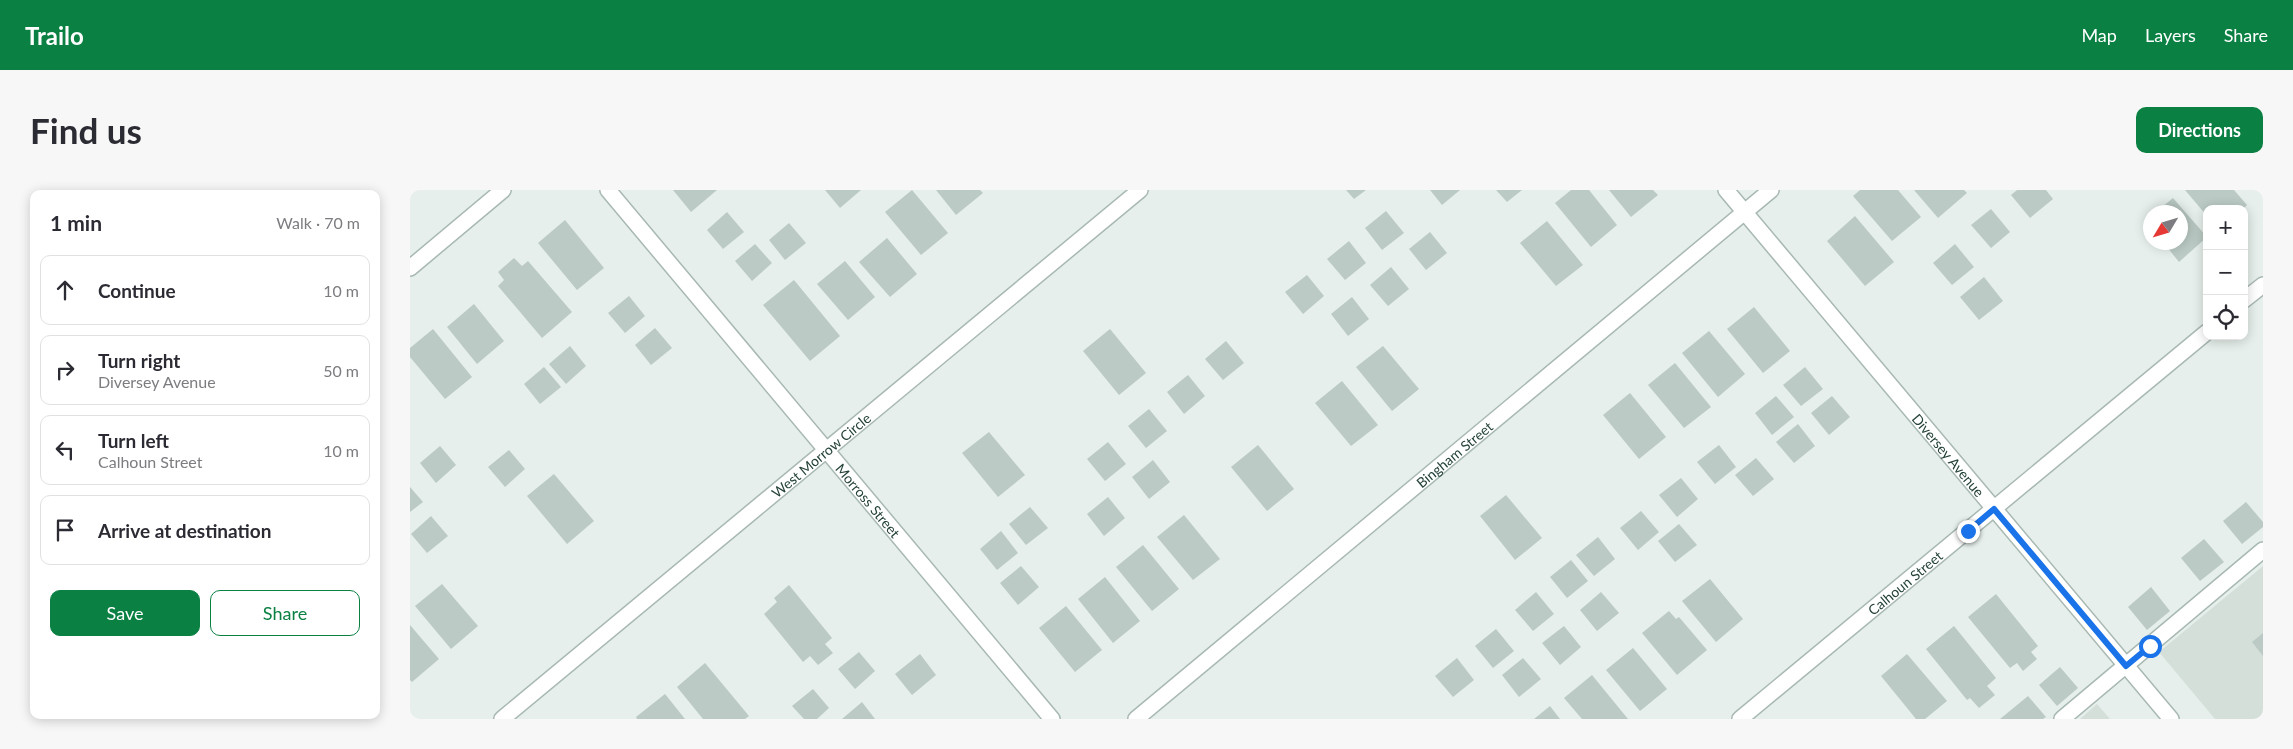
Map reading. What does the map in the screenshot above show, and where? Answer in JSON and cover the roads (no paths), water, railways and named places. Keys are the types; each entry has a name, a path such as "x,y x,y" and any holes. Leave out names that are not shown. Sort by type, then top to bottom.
{"street":[{"path":"410,268 503,190"},
{"name":"Morross Street","path":"608,190 1052,719"},
{"name":"West Morrow Circle","path":"502,719 1140,190"},
{"name":"Diversey Avenue","path":"1726,190 2171,719"},
{"name":"Bingham Street","path":"1136,719 1771,190"},
{"path":"2248,297 2263,285"},
{"name":"Calhoun Street","path":"1740,719 2203,335"},
{"path":"2062,719 2263,550"}]}
